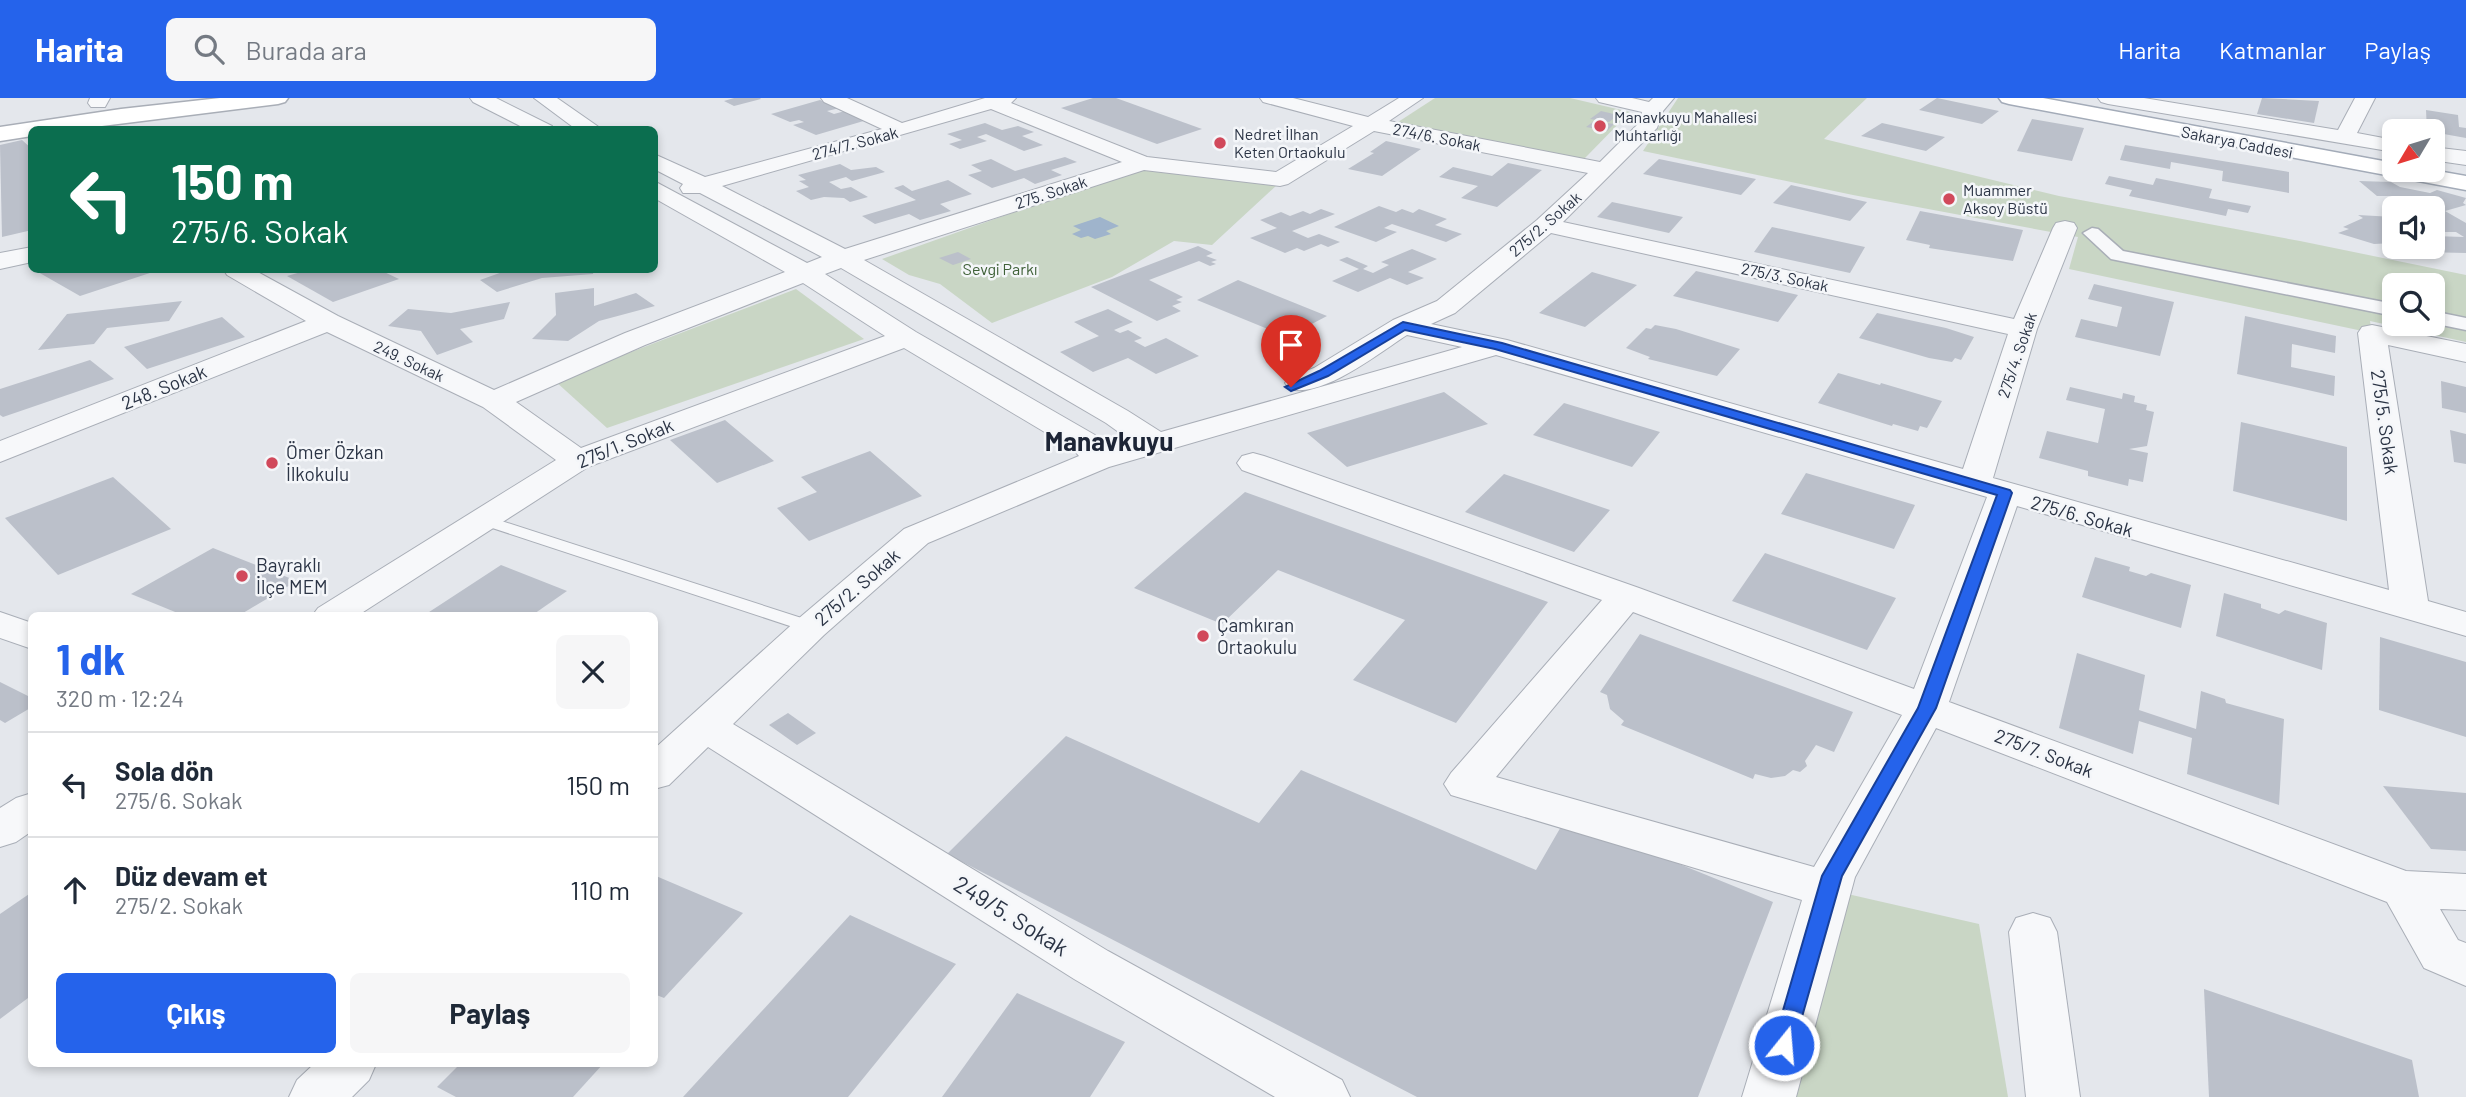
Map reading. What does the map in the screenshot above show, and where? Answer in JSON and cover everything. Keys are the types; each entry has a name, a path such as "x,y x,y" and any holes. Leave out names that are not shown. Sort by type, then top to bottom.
{"main road":[{"path":"0,119 99,101 141,98"},
{"path":"54,126 278,98"},
{"name":"Sakarya Caddesi","path":"2009,98 2466,183"},
{"name":"Sakarya Caddesi","path":"2065,98 2190,117 2382,153"},
{"path":"0,134 28,130"},
{"path":"2445,164 2466,167"}],"street":[{"path":"480,98 537,126"},
{"path":"544,98 586,126"},
{"path":"831,98 901,130"},
{"name":"274/6. Sokak","path":"1270,98 1371,124 1605,170"},
{"path":"1000,101 1143,163 1280,179 1413,98"},
{"path":"1606,98 1658,104"},
{"path":"2108,98 2190,117 2382,144"},
{"path":"2344,138 2365,98"},
{"name":"274/7. Sokak","path":"660,191 702,184 1000,101"},
{"name":"275/2. Sokak","path":"658,770 811,627 916,536 1147,437 1324,374 1403,326 1446,307 1546,225 1605,170 1650,124 1658,104"},
{"path":"2445,155 2466,158"},
{"path":"658,162 843,258 1147,437"},
{"name":"275. Sokak","path":"494,401 635,339 843,258 1143,163"},
{"path":"660,191 806,272 906,338 1084,442 1098,460"},
{"name":"275/3. Sokak","path":"1546,225 2023,329"},
{"path":"2079,230 2117,255 2382,308"},
{"name":"275/4. Sokak","path":"1769,1097 1832,876 1927,708 1990,489 2023,329 2079,230"},
{"path":"0,261 28,255"},
{"name":"249. Sokak","path":"241,273 328,322 494,401 577,460"},
{"path":"1446,307 1497,346"},
{"path":"2445,320 2466,324"},
{"name":"248. Sokak","path":"0,452 328,322"},
{"path":"1403,326 1497,346"},
{"name":"275/5. Sokak","path":"2410,607 2372,333 2466,354"},
{"name":"275/1. Sokak","path":"337,612 577,460 906,338"},
{"name":"275/2. Sokak","path":"1147,437 1497,346"},
{"name":"275/6. Sokak","path":"1497,346 2466,624"},
{"name":"275/7. Sokak","path":"1253,463 1626,596 2404,889 2466,892"},
{"path":"1626,596 1466,784 1830,890"},
{"path":"0,624 28,635"},
{"name":"249/5. Sokak","path":"705,726 1091,965 1323,1097"},
{"path":"0,830 28,812"},
{"path":"2404,889 2441,954 2466,966"},
{"path":"2033,932 2053,1097"},
{"path":"316,1097 347,1067"}],"lane":[{"path":"483,520 811,627"}],"green space":[{"path":"1435,98 1570,98 1630,112 1585,158 1579,158 1395,124"},
{"path":"1678,98 1867,98 1824,139 2059,196 2466,275 2466,342 2439,336 2445,336 2445,273 2382,273 2382,324 2370,321 2372,333 2069,269 2078,237 1853,195 1643,151"},
{"name":"Sevgi Parkı","path":"1144,166 1277,185 1212,245 1174,241 1112,277 992,323 940,284 909,275 882,259"},
{"path":"796,289 864,339 607,428 555,381"},
{"path":"1830,890 1979,924 2008,1097 1782,1097"}],"water":[{"path":"1100,217 1119,226 1106,231 1111,234 1095,239 1072,234 1081,230 1073,226"}],"building":[{"path":"734,98 761,99 734,106 724,101"},
{"path":"1093,98 1116,98 1202,129 1157,144 1061,108"},
{"path":"1937,98 1999,111 1982,124 1919,110"},
{"path":"2262,98 2319,101 2314,123 2257,114"},
{"path":"820,100 840,108 827,111 834,114 845,111 867,120 816,135 793,125 804,122 790,122 771,114"},
{"path":"2426,110 2458,115 2459,127 2466,128 2466,138 2445,134 2445,119 2426,119"},
{"path":"1601,111 1618,115 1609,122 1590,119"},
{"path":"2032,119 2084,128 2072,161 2017,151"},
{"name":"Manavkuyu Mahallesi Muhtarlığı","path":"1594,121 1614,124 1607,131 1586,127"},
{"path":"985,123 1002,130 1018,126 1034,132 1022,136 1043,145 1024,151 986,134 977,137 987,141 960,149 949,144 962,140 947,134"},
{"path":"1882,123 1945,137 1926,151 1861,136"},
{"path":"22,140 28,145 28,231 2,237 0,145"},
{"path":"1386,141 1421,149 1382,176 1348,169 1374,153 1370,152"},
{"path":"2125,145 2289,172 2289,193 2222,181 2223,171 2171,162 2170,169 2120,160"},
{"path":"1065,157 1077,162 1051,170 1062,175 1035,184 1024,178 992,188 968,175 982,171 971,165 991,159 1015,171"},
{"path":"1659,159 1756,179 1741,195 1643,174"},
{"path":"1508,163 1542,170 1497,207 1461,198 1478,186 1439,177 1453,167 1492,176"},
{"path":"840,164 851,170 876,167 885,172 852,181 846,177 829,182 841,189 851,187 868,197 850,202 844,198 824,197 811,200 796,191 809,187 799,181 806,180 798,175"},
{"path":"2109,176 2153,185 2156,178 2212,189 2209,198 2251,206 2248,213 2228,209 2226,216 2129,196 2132,190 2105,184"},
{"path":"948,180 972,194 940,204 951,211 920,220 909,214 875,224 862,216 916,200 894,188 903,185 912,191"},
{"path":"2359,181 2391,182 2400,187 2430,193 2437,190 2466,198 2463,203 2466,205 2445,211 2445,196 2377,196"},
{"path":"1791,185 1867,202 1850,221 1773,203"},
{"path":"1612,202 1683,217 1669,233 1597,217"},
{"path":"1379,206 1396,212 1402,209 1413,213 1419,209 1447,219 1435,225 1462,234 1446,242 1392,224 1384,228 1397,232 1376,242 1334,227"},
{"path":"1321,209 1335,214 1292,231 1308,238 1319,234 1340,242 1328,247 1321,244 1304,251 1297,248 1285,253 1250,238 1277,228 1260,220 1281,212 1290,216 1303,211 1310,214"},
{"path":"1920,211 2023,230 2013,261 1929,248 1930,245 1906,240"},
{"path":"2445,211 2466,223 2466,253 2445,253 2445,236 2464,237 2456,232 2445,232"},
{"path":"2358,215 2382,216 2382,244 2374,244 2338,233 2349,229 2343,227 2363,218"},
{"path":"1772,227 1865,247 1850,273 1754,252"},
{"path":"1198,246 1213,253 1206,256 1217,260 1211,262 1216,264 1210,266 1199,261 1149,280 1183,297 1176,300 1182,302 1172,306 1181,311 1157,321 1091,287"},
{"path":"1412,249 1437,259 1408,272 1424,278 1407,285 1390,278 1358,292 1332,281 1359,269 1339,260 1347,257 1368,266 1363,269 1373,273 1389,265 1381,262"},
{"path":"958,252 971,259 953,265 939,258"},
{"path":"1696,271 1798,295 1778,322 1673,296"},
{"path":"1592,272 1637,285 1585,327 1539,313"},
{"path":"40,273 150,273 80,296"},
{"path":"298,273 386,273 399,279 333,302 287,276"},
{"path":"500,273 593,273 542,278 497,292 480,280"},
{"path":"1238,280 1327,316 1287,337 1197,300"},
{"path":"2094,284 2174,302 2160,356 2075,337 2081,319 2117,327 2122,307 2088,299"},
{"path":"594,288 594,306 636,293 655,306 599,321 568,341 532,339 556,315 555,293"},
{"path":"182,301 169,321 107,328 94,344 38,350 67,314"},
{"path":"510,302 504,319 460,329 473,342 437,355 421,331 388,326 408,309 451,313"},
{"path":"1108,309 1133,322 1114,330 1120,333 1128,330 1142,338 1134,341 1145,347 1166,338 1199,356 1156,374 1128,358 1093,372 1060,352 1099,336 1074,322"},
{"path":"1877,313 1974,337 1961,360 1955,358 1952,362 1929,358 1859,338"},
{"path":"2245,316 2336,336 2335,353 2292,344 2291,367 2335,376 2334,396 2237,374"},
{"path":"222,317 245,337 147,369 124,347"},
{"path":"1655,325 1740,349 1717,376 1648,359 1650,357 1626,348 1646,328 1651,329"},
{"path":"90,360 114,379 3,417 0,415 0,389"},
{"path":"1838,373 1942,401 1927,428 1920,426 1918,431 1893,424 1892,426 1818,403"},
{"path":"2441,381 2466,387 2466,413 2442,408"},
{"path":"2070,387 2122,399 2123,393 2135,396 2134,402 2147,405 2146,410 2154,412 2147,446 2129,449 2148,453 2143,482 2129,479 2128,486 2088,476 2088,471 2039,458 2047,431 2098,443 2105,409 2066,400"},
{"path":"1444,392 1488,424 1347,467 1307,433"},
{"path":"1564,403 1660,432 1632,467 1533,435"},
{"path":"725,420 774,461 717,483 670,440"},
{"path":"2241,422 2347,447 2347,521 2233,491"},
{"path":"2450,430 2466,434 2466,464 2454,462"},
{"path":"870,451 922,496 809,541 777,508 817,492 801,477"},
{"path":"1806,473 1915,505 1894,549 1781,514"},
{"path":"1504,474 1610,510 1574,552 1465,512"},
{"path":"113,477 171,529 58,575 5,518"},
{"path":"1245,492 1548,602 1456,723 1353,680 1405,620 1278,570 1222,624 1134,588"},
{"path":"213,548 297,581 245,612 175,612 131,594"},
{"path":"1765,553 1896,598 1867,650 1732,601"},
{"path":"2095,557 2130,567 2129,571 2146,576 2151,573 2191,585 2181,628 2082,597"},
{"path":"501,565 567,591 537,612 429,612"},
{"path":"2224,593 2261,604 2261,608 2279,614 2285,610 2327,623 2322,670 2216,636"},
{"path":"1640,634 1853,712 1834,752 1816,745 1805,761 1807,766 1800,772 1793,770 1785,776 1771,778 1755,774 1753,779 1621,725 1624,721 1610,709 1607,695 1600,692"},
{"path":"2380,637 2466,662 2466,737 2379,710"},
{"path":"2077,653 2145,675 2139,710 2196,729 2201,691 2225,699 2226,703 2284,719 2279,805 2187,774 2192,738 2139,721 2133,754 2059,728"},
{"path":"0,682 28,696 28,709 5,723 0,720"},
{"path":"788,713 816,733 797,745 769,725"},
{"path":"1066,736 1259,823 1301,770 1536,870 1566,818 1773,902 1698,1097 1417,1097 947,854"},
{"path":"2383,786 2466,793 2466,851 2431,849"},
{"path":"658,877 743,913 664,998 658,996"},
{"path":"28,895 28,998 0,1019 0,914"},
{"path":"850,915 956,964 848,1097 683,1097"},
{"path":"2204,989 2412,1060 2419,1097 2209,1097"},
{"path":"1017,993 1125,1042 1090,1097 942,1097"},
{"path":"457,1067 600,1067 573,1097 456,1097 437,1087"}],"place":[{"name":"Manavkuyu Mahallesi Muhtarlığı","path":"1600,126"},
{"name":"Nedret İlhan Keten Ortaokulu","path":"1220,143"},
{"name":"Muammer Aksoy Büstü","path":"1949,199"},
{"name":"Ömer Özkan İlkokulu","path":"272,463"},
{"name":"Bayraklı İlçe MEM","path":"242,576"},
{"name":"Çamkıran Ortaokulu","path":"1203,636"}],"district":[{"name":"Manavkuyu","path":"1109,442"}],"route":[{"path":"1291,387 1324,374 1403,326 1497,346 2005,493 1927,708 1832,876 1784,1045"}]}
